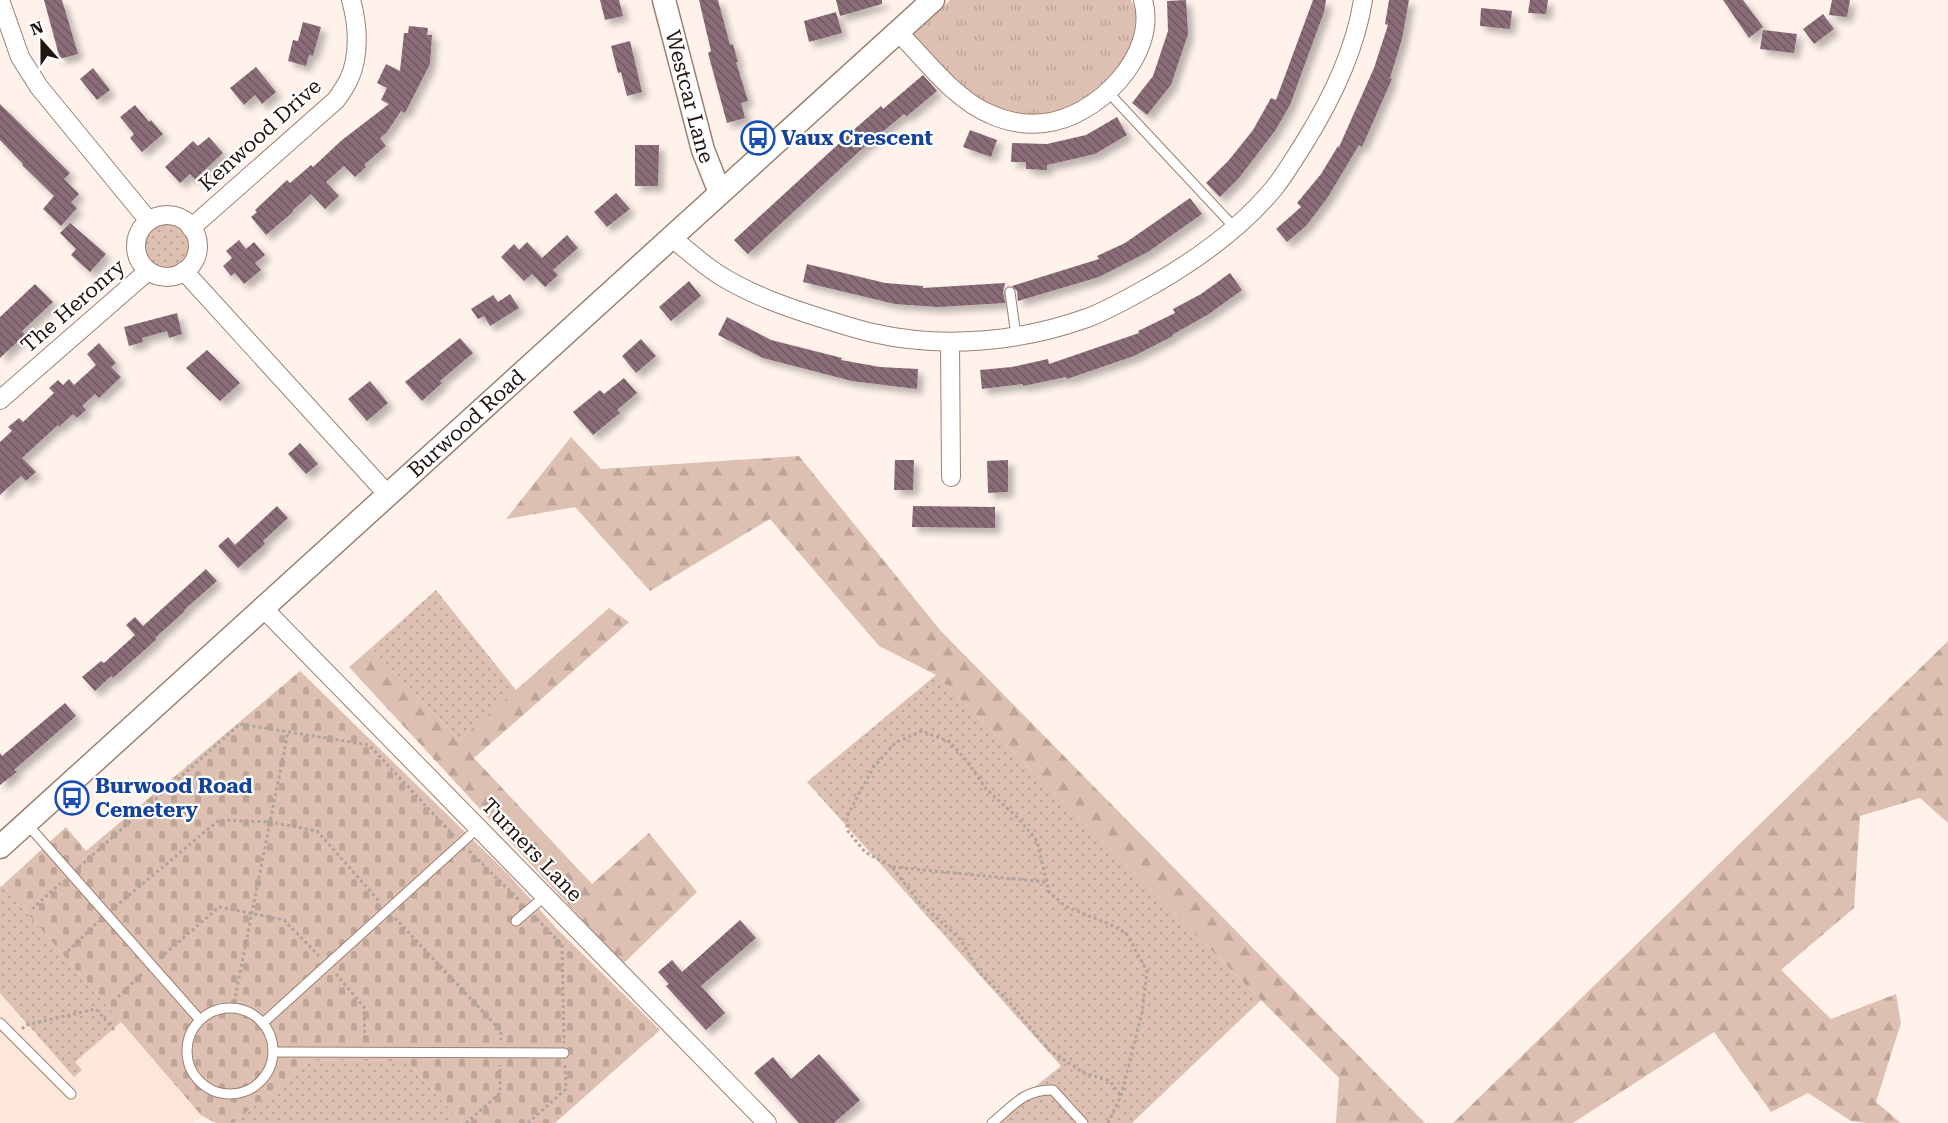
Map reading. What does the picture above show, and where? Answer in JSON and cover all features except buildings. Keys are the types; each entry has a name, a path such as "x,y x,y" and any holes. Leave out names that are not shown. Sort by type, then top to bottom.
{"street":[{"path":"0,0 20,57 39,87 149,221"},
{"name":"Kenwood Drive","path":"190,228 336,100 350,78 355,58 357,34 351,0"},
{"name":"Westcar Lane","path":"664,0 703,150 720,193"},
{"name":"Burwood Road","path":"0,847 933,0"},
{"path":"898,32 961,97 975,107 1007,120 1046,123 1090,106 1108,92 1134,60 1144,34 1143,0"},
{"path":"671,237 720,275 776,303 873,333 950,342 1016,336 1089,317 1128,298 1187,264 1234,227 1276,186 1319,120 1346,62 1364,0"},
{"path":"167,215 183,220 190,228 197,239 198,249 196,256 184,271 168,277 160,276 148,271 139,260 136,242 140,231 149,221 167,215"},
{"name":"The Heronry","path":"0,400 148,271"},
{"path":"184,271 388,496"},
{"path":"950,342 951,477"},
{"name":"Turners Lane","path":"264,609 767,1123"}],"lane":[{"path":"1108,92 1234,227"},
{"path":"1010,292 1016,336"},
{"path":"26,823 200,1020"},
{"path":"263,1023 478,828"},
{"path":"516,921 545,896"},
{"path":"233,1008 254,1015 263,1023 271,1036 274,1052 271,1067 263,1080 250,1090 236,1095 220,1094 206,1088 195,1077 188,1063 189,1040 200,1020 221,1009 233,1008"},
{"path":"0,1023 70,1094"},
{"path":"274,1052 564,1053"},
{"path":"992,1123 1027,1094 1038,1090 1053,1090 1083,1123"}],"path":[{"path":"32,909 240,724 369,745 461,844 562,945 566,1089 528,1123"},
{"path":"1108,1123 1121,1096 1142,1013 1147,971 1125,933 1067,907 1049,892 1037,842 1019,819 986,789 967,761 950,742 922,731 896,743 873,768 847,816 847,830 866,852 891,867 919,902 961,940 979,972 1049,1050 1084,1074 1110,1081 1121,1096"},
{"path":"233,1008 288,732"},
{"path":"68,951 106,914 219,820 270,822 317,831 387,910 501,1031 500,1093 466,1123"},
{"path":"891,867 1046,882"},
{"path":"118,997 219,907 284,920 328,964 364,1007 365,1052"},
{"path":"13,1037 26,1025 96,1009 115,1031"}],"shaded area":[{"path":"3,885 202,1116 194,1123 0,1123 0,887"}],"green space":[{"path":"950,0 1131,0 1137,12 1134,49 1100,94 1062,112 1020,117 975,101 912,36"},
{"path":"165,220 178,224 187,231 192,248 192,255 179,268 170,272 163,272 150,265 142,253 141,246 145,232 154,224"},
{"path":"571,437 601,469 799,456 940,630 1425,1123 1336,1123 1339,1078 936,675 879,646 770,519 650,591 575,507 506,519"},
{"path":"436,590 516,690 459,740 371,648"},
{"path":"609,608 629,622 474,758 592,884 649,833 697,892 623,964 349,667 371,648 459,740"},
{"path":"1948,641 1948,823 1920,798 1860,816 1854,908 1781,970 1831,1019 1896,994 1901,1023 1876,1102 1901,1123 1851,1121 1808,1093 1771,1112 1714,1032 1573,1123 1453,1123"},
{"path":"300,671 508,874 557,929 660,1030 555,1123 462,1123 407,1061 311,1060 233,1123 216,1123 202,1116 3,885 66,827 86,851"},
{"path":"936,675 1261,1000 1132,1123 989,1123 1061,1066 807,782"},
{"path":"3,885 121,1022 75,1062 82,1070 74,1077 0,993 0,887"},
{"path":"311,1060 407,1061 462,1123 233,1123"}],"place":[{"name":"Vaux Crescent","path":"758,138"},
{"name":"Burwood Road Cemetery","path":"72,798"}]}
